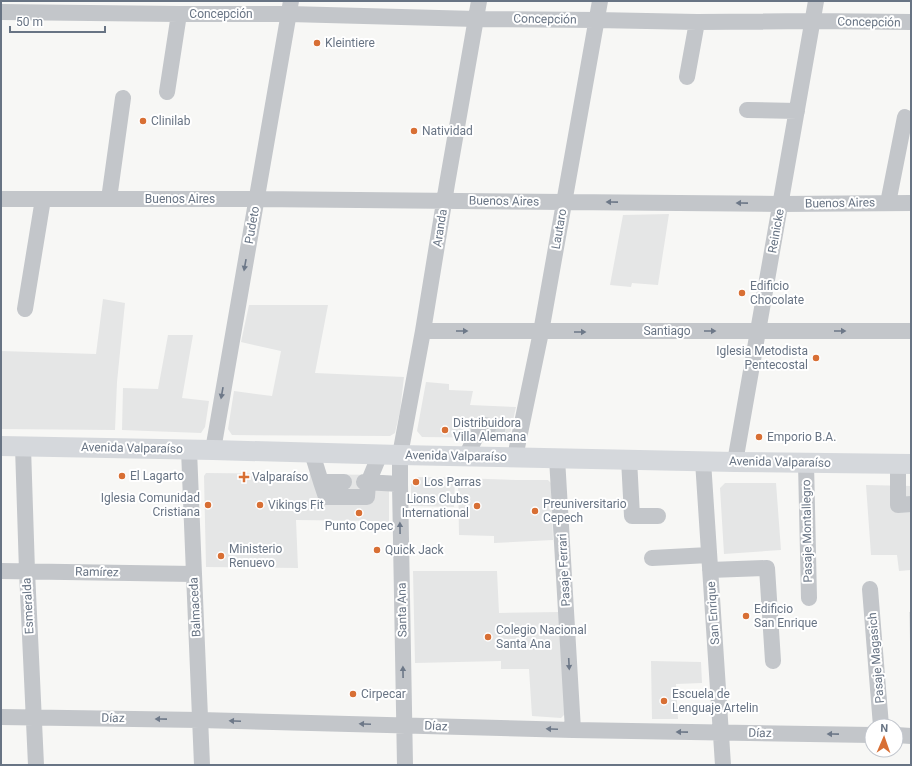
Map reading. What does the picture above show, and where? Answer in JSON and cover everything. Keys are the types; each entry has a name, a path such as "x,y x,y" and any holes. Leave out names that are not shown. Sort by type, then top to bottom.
{"main road":[{"name":"Avenida Valparaíso","path":"1,446 703,460 736,462 905,464"}],"street":[{"name":"Aranda","path":"400,455 423,331 444,200 479,1"},
{"name":"Lautaro","path":"515,457 515,426 541,332 563,201 600,1"},
{"name":"Reinicke","path":"736,462 816,1"},
{"name":"Concepción","path":"1,12 290,8 476,19 697,22 911,22"},
{"name":"Pudeto","path":"213,450 290,8"},
{"name":"Concepción","path":"167,92 185,10"},
{"path":"687,77 697,22"},
{"path":"109,199 123,98"},
{"path":"746,110 797,111"},
{"path":"888,202 905,117"},
{"name":"Buenos Aires","path":"1,199 444,200 780,204 911,203"},
{"path":"25,309 43,199"},
{"name":"Santiago","path":"423,331 911,331"},
{"path":"466,456 482,425 488,426"},
{"name":"Esmeralda","path":"24,446 27,571 36,765"},
{"name":"Balmaceda","path":"189,450 202,765"},
{"path":"312,453 326,497 367,498 366,482 380,454"},
{"name":"Santa Ana","path":"400,455 405,765"},
{"name":"Pasaje Ferrari","path":"558,458 573,730"},
{"path":"629,459 632,516 658,516"},
{"name":"San Enrique","path":"703,460 723,765"},
{"name":"Pasaje Montallegro","path":"806,463 809,598"},
{"path":"905,464 898,505 911,504"},
{"path":"321,482 344,482"},
{"path":"366,482 400,484"},
{"path":"652,558 767,568 773,661"},
{"name":"Ramírez","path":"1,571 194,574"},
{"name":"Pasaje Magasich","path":"870,589 880,718"},
{"name":"Díaz","path":"1,717 864,735"}],"shaded area":[{"path":"669,214 658,285 632,283 631,287 610,285 623,215"},
{"path":"103,299 125,303 117,382 115,430 1,429 1,351 96,354"},
{"path":"249,305 328,305 315,373 404,377 400,411 395,433 390,436 232,435 228,429 234,391 272,396 281,351 241,342"},
{"path":"168,335 193,335 182,398 209,401 205,427 201,433 122,430 123,388 158,389"},
{"path":"426,382 449,384 449,390 473,391 470,405 516,407 509,438 422,437 417,431"},
{"path":"206,473 384,475 389,481 389,522 296,520 298,568 206,567 204,476"},
{"path":"417,477 455,478 454,507 411,506 411,484"},
{"path":"458,478 548,480 551,483 553,540 494,543 494,536 459,535"},
{"path":"725,483 776,483 781,550 724,554 720,488"},
{"path":"866,485 911,486 911,570 899,571 897,555 871,555"},
{"name":"Colegio Nacional Santa Ana","path":"413,571 497,571 499,613 560,612 565,714 561,718 532,716 529,669 501,669 501,661 415,663"},
{"path":"909,612 911,612 911,673"},
{"name":"Escuela de Lenguaje Artelin","path":"651,661 701,662 702,683 676,684 678,719 652,719"}],"tunnel":[{"path":"489,426 508,426"}],"place":[{"name":"Kleintiere","path":"317,43"},
{"name":"Clinilab","path":"143,121"},
{"name":"Natividad","path":"414,131"},
{"name":"Edificio Chocolate","path":"742,293"},
{"name":"Iglesia Metodista Pentecostal","path":"816,358"},
{"name":"Distribuidora Villa Alemana","path":"445,430"},
{"name":"Emporio B.A.","path":"759,437"},
{"name":"El Lagarto","path":"122,476"},
{"name":"Valparaíso","path":"244,477"},
{"name":"Los Parras","path":"416,482"},
{"name":"Iglesia Comunidad Cristiana","path":"208,505"},
{"name":"Vikings Fit","path":"260,505"},
{"name":"Lions Clubs International","path":"477,506"},
{"name":"Preuniversitario Cepech","path":"535,511"},
{"name":"Punto Copec","path":"359,513"},
{"name":"Quick Jack","path":"377,550"},
{"name":"Ministerio Renuevo","path":"221,556"},
{"name":"Edificio San Enrique","path":"746,616"},
{"name":"Colegio Nacional Santa Ana","path":"488,637"},
{"name":"Cirpecar","path":"353,694"},
{"name":"Escuela de Lenguaje Artelin","path":"664,701"}]}
